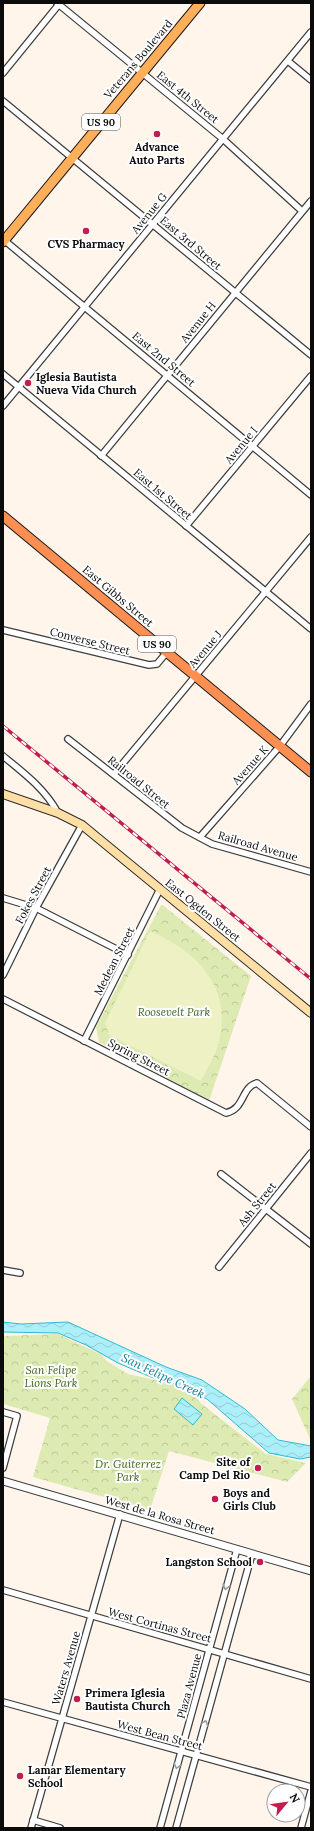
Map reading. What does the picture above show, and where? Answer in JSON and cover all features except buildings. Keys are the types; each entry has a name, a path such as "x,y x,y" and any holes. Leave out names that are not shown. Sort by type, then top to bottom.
{"highway":[{"name":"East Gibbs Street","path":"3,516 311,772"}],"main road":[{"name":"Veterans Boulevard","path":"3,240 200,3"},
{"name":"East Ogden Street","path":"3,794 58,812 82,824 311,1013"}],"street":[{"name":"East 4th Street","path":"59,4 223,139 302,211"},
{"path":"3,73 59,4"},
{"name":"Avenue G","path":"3,406 311,32"},
{"path":"288,61 311,80"},
{"name":"East 3rd Street","path":"3,101 311,355"},
{"name":"Avenue H","path":"101,456 311,201"},
{"name":"East 2nd Street","path":"3,240 311,495"},
{"name":"East 1st Street","path":"3,374 311,629"},
{"name":"Avenue I","path":"186,526 311,376"},
{"name":"Avenue J","path":"114,774 311,537"},
{"name":"Converse Street","path":"3,630 149,665 157,664 167,652"},
{"name":"Avenue K","path":"200,837 280,746 311,704"},
{"name":"Railroad Street","path":"68,739 182,828 200,837"},
{"path":"3,756 38,786 50,799 58,812"},
{"name":"Fokes Street","path":"3,975 36,908 82,824"},
{"name":"Railroad Avenue","path":"200,837 212,844 310,870"},
{"name":"Medean Street","path":"84,1041 160,889"},
{"path":"3,898 36,908 128,955"},
{"name":"Spring Street","path":"3,999 226,1113 236,1109 249,1087 257,1083 311,1127"},
{"name":"Ash Street","path":"219,1267 311,1153"},
{"path":"221,1174 311,1244"},
{"path":"3,1270 20,1273"},
{"path":"3,1412 17,1416 3,1468"},
{"name":"West de la Rosa Street","path":"3,1481 311,1570"},
{"name":"Waters Avenue","path":"31,1828 120,1514"},
{"name":"Plaza Avenue","path":"160,1828 237,1549"},
{"path":"176,1828 252,1554"},
{"name":"West Cortinas Street","path":"3,1590 91,1617 225,1653 311,1679"},
{"name":"West Bean Street","path":"3,1702 311,1787"},
{"path":"301,1828 311,1791"},
{"path":"33,1820 60,1828"}],"green space":[{"name":"Roosevelt Park","path":"161,905 251,976 209,1101 99,1042 96,1027"},
{"name":"Roosevelt Park","path":"150,931 185,951 199,963 210,977 217,993 221,1010 221,1030 216,1051 201,1081 109,1035 105,1023"},
{"name":"San Felipe Lions Park","path":"58,1334 100,1354 108,1362 128,1374 169,1383 190,1392 203,1405 266,1454 306,1463 287,1482 169,1451 150,1510 33,1477 50,1418 3,1404 3,1336"},
{"path":"311,1376 311,1441 292,1399"}],"water":[{"name":"San Felipe Creek","path":"3,1322 21,1324 68,1322 166,1367 202,1380 245,1409 278,1440 311,1446 311,1457 300,1459 269,1453 207,1399 180,1386 151,1377 118,1363 86,1345 58,1333 3,1332"},
{"path":"182,1398 202,1414 193,1425 174,1409"}],"railway":[{"path":"3,726 311,979"}],"place":[{"name":"Advance Auto Parts","path":"157,134"},
{"name":"CVS Pharmacy","path":"86,231"},
{"name":"Iglesia Bautista Nueva Vida Church","path":"28,383"},
{"name":"Site of Camp Del Rio","path":"258,1468"},
{"name":"Boys and Girls Club","path":"215,1499"},
{"name":"Langston School","path":"260,1562"},
{"name":"Primera Iglesia Bautista Church","path":"77,1699"},
{"name":"Lamar Elementary School","path":"20,1776"}],"park label":[{"name":"Dr. Guiterrez Park","path":"128,1470"}]}
